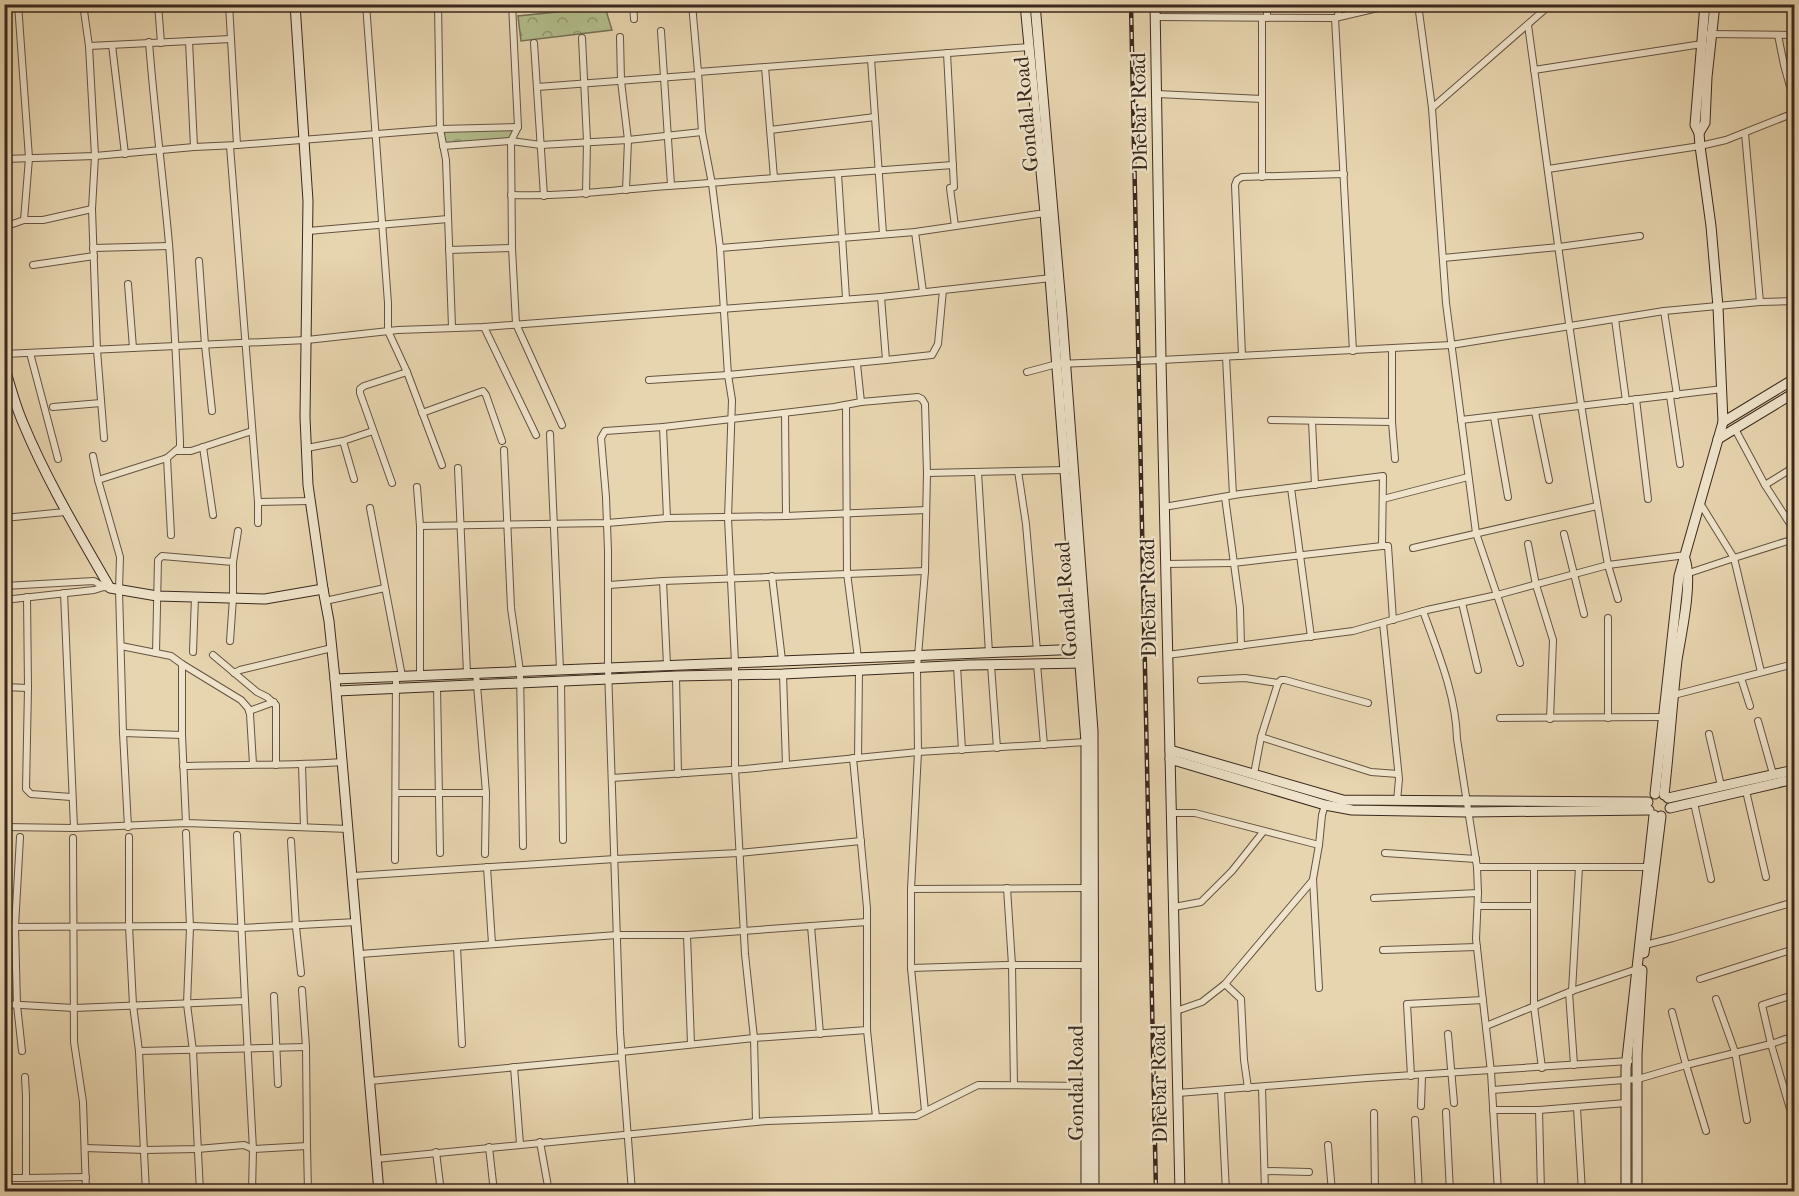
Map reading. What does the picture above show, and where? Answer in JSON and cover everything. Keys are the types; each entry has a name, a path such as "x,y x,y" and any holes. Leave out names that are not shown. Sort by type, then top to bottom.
{"street":[{"path":"18,4 29,158 24,220"},
{"path":"83,4 89,46 94,156 93,252 104,438"},
{"path":"158,4 161,43"},
{"path":"229,4 237,145"},
{"path":"294,4 308,201 305,417 310,501 337,692 379,1191"},
{"path":"366,4 383,225 388,331 407,372 442,465"},
{"path":"438,4 440,129 446,160 452,327"},
{"path":"512,4 518,127 511,141 512,248 516,324 562,425"},
{"path":"633,4 634,19"},
{"path":"692,4 702,132 712,183 720,248 728,375 732,400 728,518 735,663 735,769 743,930 754,1038 756,1122"},
{"name":"Gondal Road","path":"1025,4 1045,213 1054,277"},
{"name":"Gondal Road","path":"1035,4 1084,663 1086,1191"},
{"name":"Dhebar Road","path":"1155,4 1180,1191"},
{"path":"1262,177 1264,18 1267,4"},
{"path":"1339,4 1336,18 1353,351"},
{"path":"1155,17 1336,18 1395,4"},
{"path":"1418,4 1432,108 1451,345 1476,533 1520,663"},
{"path":"1432,108 1551,4"},
{"path":"1664,799 1684,574 1681,567 1686,557 1724,422 1711,226 1700,133 1695,125 1705,38 1705,4"},
{"path":"1705,38 1715,4"},
{"path":"1761,4 1764,6 1794,6"},
{"path":"1528,25 1597,506 1608,565 1618,599"},
{"path":"661,32 671,185"},
{"path":"1778,35 1794,101"},
{"path":"1534,69 1705,38 1794,35"},
{"path":"620,37 621,81 628,140 627,190"},
{"path":"582,38 587,141 586,194"},
{"path":"89,46 231,39"},
{"path":"189,41 194,147"},
{"path":"98,480 167,458 180,447 169,246 149,42"},
{"path":"534,43 544,196"},
{"path":"112,45 124,154"},
{"path":"537,87 1029,47"},
{"path":"947,53 954,187 950,188 955,226"},
{"path":"871,59 884,234"},
{"path":"765,67 774,178"},
{"path":"1157,94 1262,99"},
{"path":"1548,168 1700,146 1726,140 1794,113"},
{"path":"770,130 875,117"},
{"path":"4,159 124,154 440,129 518,127"},
{"path":"443,146 511,141 541,145 628,140 702,132"},
{"path":"1745,133 1761,302"},
{"path":"230,146 258,523"},
{"path":"511,195 586,194 671,185 953,165"},
{"path":"838,174 846,298"},
{"path":"1242,356 1235,185 1237,180 1242,177 1344,174"},
{"path":"4,227 24,220 43,220 92,209"},
{"path":"720,248 915,232 1045,213"},
{"path":"308,231 448,219"},
{"path":"915,232 923,292"},
{"path":"1443,258 1559,247 1640,236"},
{"path":"33,265 93,252 169,246"},
{"path":"449,250 512,248"},
{"path":"199,261 212,411"},
{"path":"4,354 307,340 388,331 484,327 881,297 1054,277"},
{"path":"129,284 132,348"},
{"path":"649,380 857,364 932,355 938,344 944,290"},
{"path":"881,297 886,360"},
{"path":"1027,372 1061,363 1451,345 1664,312 1794,301"},
{"path":"1664,312 1680,464"},
{"path":"1615,319 1626,401"},
{"path":"484,327 536,435"},
{"path":"1392,349 1392,422 1395,459"},
{"path":"30,353 58,459"},
{"path":"1226,357 1233,495"},
{"name":"Gondal Road","path":"1061,363 1066,470 1083,649"},
{"path":"857,364 861,402"},
{"path":"4,365 22,422 65,512 111,588 120,646 128,827"},
{"path":"392,483 360,389 407,372"},
{"path":"1724,422 1794,379"},
{"path":"1461,420 1723,389"},
{"path":"422,413 483,391 502,441"},
{"path":"1718,440 1794,393"},
{"path":"632,1191 621,1054 608,679 609,585 602,435 608,430 663,427 918,397 925,404 927,473 925,571 917,668 918,752 911,889 911,968 925,1111"},
{"path":"1636,399 1648,500"},
{"path":"53,407 101,403"},
{"path":"846,405 847,573 858,658"},
{"path":"1536,412 1550,480"},
{"path":"784,413 786,516"},
{"path":"1494,417 1508,497"},
{"path":"1270,420 1392,422"},
{"path":"1312,421 1315,485"},
{"path":"663,427 667,518"},
{"path":"1735,429 1765,485 1794,530"},
{"path":"176,451 191,451 252,431"},
{"path":"307,448 343,441 373,431"},
{"path":"550,434 560,670"},
{"path":"343,441 354,479"},
{"path":"203,447 213,515"},
{"path":"504,450 511,608 520,682 523,846"},
{"path":"93,456 120,557 111,588"},
{"path":"167,458 171,535"},
{"path":"1765,485 1794,467"},
{"path":"458,468 460,525 472,673 477,684 486,793 485,854"},
{"path":"927,473 1066,470"},
{"path":"1018,471 1026,525 1038,651"},
{"path":"978,472 989,653"},
{"path":"1164,507 1233,495 1383,476 1382,546"},
{"path":"1383,499 1468,477"},
{"path":"417,487 420,526 420,675"},
{"path":"1291,488 1311,637"},
{"path":"1225,497 1240,609 1241,646"},
{"path":"258,502 310,501"},
{"path":"1700,503 1734,558 1761,672"},
{"path":"1413,548 1597,506"},
{"path":"370,508 399,676 396,688 395,860"},
{"path":"420,526 607,523 667,518 728,518 926,510"},
{"path":"4,518 65,512"},
{"path":"230,641 233,562 238,531"},
{"path":"1564,534 1584,614"},
{"path":"1684,574 1794,538"},
{"path":"1528,544 1536,585 1553,640 1550,719"},
{"path":"1165,564 1233,563 1388,546 1393,620"},
{"path":"156,653 160,557 233,562"},
{"path":"1167,655 1353,631 1423,611 1497,596 1608,565 1686,557"},
{"path":"609,585 925,571"},
{"path":"1170,755 1254,774 1343,800 1467,801 1668,812 1664,799 1664,717 1684,574"},
{"path":"772,576 782,660"},
{"path":"4,586 94,581 111,588 157,596 265,599 323,589"},
{"path":"663,581 667,665"},
{"path":"4,600 111,588"},
{"path":"325,601 385,588"},
{"path":"64,593 74,828"},
{"path":"193,652 195,596"},
{"path":"27,597 26,789 31,794 72,797"},
{"path":"1462,603 1478,670"},
{"path":"1423,611 1448,680 1457,722 1457,739 1476,859 1477,947 1491,1072 1498,1191"},
{"path":"1608,618 1608,718"},
{"path":"1383,623 1398,774 1397,801"},
{"path":"120,646 171,656 242,700 249,711 253,764"},
{"path":"234,673 332,648"},
{"path":"335,679 1083,649"},
{"path":"213,655 256,692 274,702 277,708 276,765"},
{"path":"337,692 520,682 1084,663"},
{"name":"Gondal Road","path":"1084,663 1094,731 1095,1191"},
{"path":"182,664 186,823"},
{"path":"1037,664 1044,745"},
{"path":"1674,695 1794,664"},
{"path":"991,665 997,748"},
{"path":"957,666 962,750"},
{"path":"859,670 856,758 867,922 867,1030 876,1117"},
{"path":"783,674 786,765"},
{"path":"676,676 678,774"},
{"path":"1201,680 1245,678 1278,683 1285,680 1368,703"},
{"path":"1741,678 1750,706"},
{"path":"561,681 562,840"},
{"path":"1254,774 1261,737 1278,683"},
{"path":"437,686 440,853"},
{"path":"4,687 28,688"},
{"path":"249,711 274,702"},
{"path":"1500,718 1664,717"},
{"path":"1758,721 1773,774"},
{"path":"123,733 182,735"},
{"path":"1709,734 1720,786"},
{"path":"1261,737 1371,772 1398,774"},
{"path":"612,778 918,752 1086,742"},
{"path":"1170,755 1325,804 1352,810 1653,811"},
{"path":"183,766 303,765 343,762"},
{"path":"303,765 304,827"},
{"path":"1636,1191 1638,1079 1632,1061 1637,969 1653,811 1664,799 1794,770"},
{"path":"1664,799 1694,803 1794,779"},
{"path":"1746,791 1766,877"},
{"path":"396,794 486,793"},
{"path":"1694,803 1711,879"},
{"path":"1319,988 1313,879 1325,804"},
{"path":"1626,1191 1626,1080 1632,1061 1645,945 1653,811"},
{"path":"1172,813 1196,813 1319,845"},
{"path":"4,827 128,827 186,823 349,829"},
{"path":"1174,907 1201,902 1232,871 1263,832"},
{"path":"186,833 189,927 187,1004 193,1051 200,1191"},
{"path":"237,835 253,1149 252,1191"},
{"path":"20,837 15,927 17,1005 22,1051"},
{"path":"129,837 132,1005 139,1051 146,1191"},
{"path":"74,838 74,1042 83,1102 86,1191"},
{"path":"291,841 301,973"},
{"path":"353,876 739,853 861,841"},
{"path":"1385,853 1476,859"},
{"path":"487,867 492,944"},
{"path":"1477,867 1647,867"},
{"path":"1534,867 1534,1006 1542,1068"},
{"path":"1574,1065 1571,991 1579,867"},
{"path":"1176,1011 1202,1002 1225,984 1313,879"},
{"path":"1007,888 1012,965 1014,1085"},
{"path":"911,889 1086,888"},
{"path":"1374,898 1478,893"},
{"path":"1645,945 1794,902"},
{"path":"1478,906 1534,906"},
{"path":"4,927 242,928 296,927 357,922"},
{"path":"360,954 617,935 687,935 867,922"},
{"path":"811,926 820,1034"},
{"path":"687,935 691,1044"},
{"path":"457,946 462,1044"},
{"path":"1383,950 1477,947"},
{"path":"1700,979 1794,949"},
{"path":"911,968 1086,965"},
{"path":"1486,1026 1571,991 1637,969"},
{"path":"1225,984 1241,999 1248,1088"},
{"path":"302,990 306,1047 308,1191"},
{"path":"1790,1109 1762,1005 1793,995"},
{"path":"274,996 278,1084"},
{"path":"1716,999 1735,1052 1747,1120"},
{"path":"4,1004 74,1008 244,1000"},
{"path":"1411,1076 1407,1004 1483,1000"},
{"path":"1672,1012 1706,1131"},
{"path":"370,1081 513,1067 691,1044 867,1030"},
{"path":"1448,1034 1454,1103"},
{"path":"1492,1090 1638,1079 1794,1036"},
{"path":"139,1051 306,1047"},
{"path":"1178,1093 1632,1061"},
{"path":"513,1067 519,1144"},
{"path":"1421,1106 1422,1076"},
{"path":"25,1077 26,1178"},
{"path":"376,1159 756,1122 916,1116 978,1085 1086,1086"},
{"path":"1262,1087 1264,1191"},
{"path":"1221,1090 1226,1191"},
{"path":"1493,1110 1539,1110 1626,1103"},
{"path":"1576,1108 1582,1191"},
{"path":"1539,1110 1541,1191"},
{"path":"1446,1112 1450,1191"},
{"path":"1374,1113 1375,1191"},
{"path":"1415,1120 1419,1191"},
{"path":"540,1142 549,1191"},
{"path":"85,1148 145,1150 244,1145 253,1149 307,1146"},
{"path":"1328,1145 1332,1191"},
{"path":"489,1147 494,1191"},
{"path":"436,1152 441,1191"},
{"path":"1265,1172 1309,1172"},
{"path":"4,1178 86,1177"}],"green space":[{"path":"605,7 612,30 521,41 518,16"},
{"path":"513,127 511,141 443,146 445,128"}],"railway":[{"path":"1131,4 1156,1192"}]}
